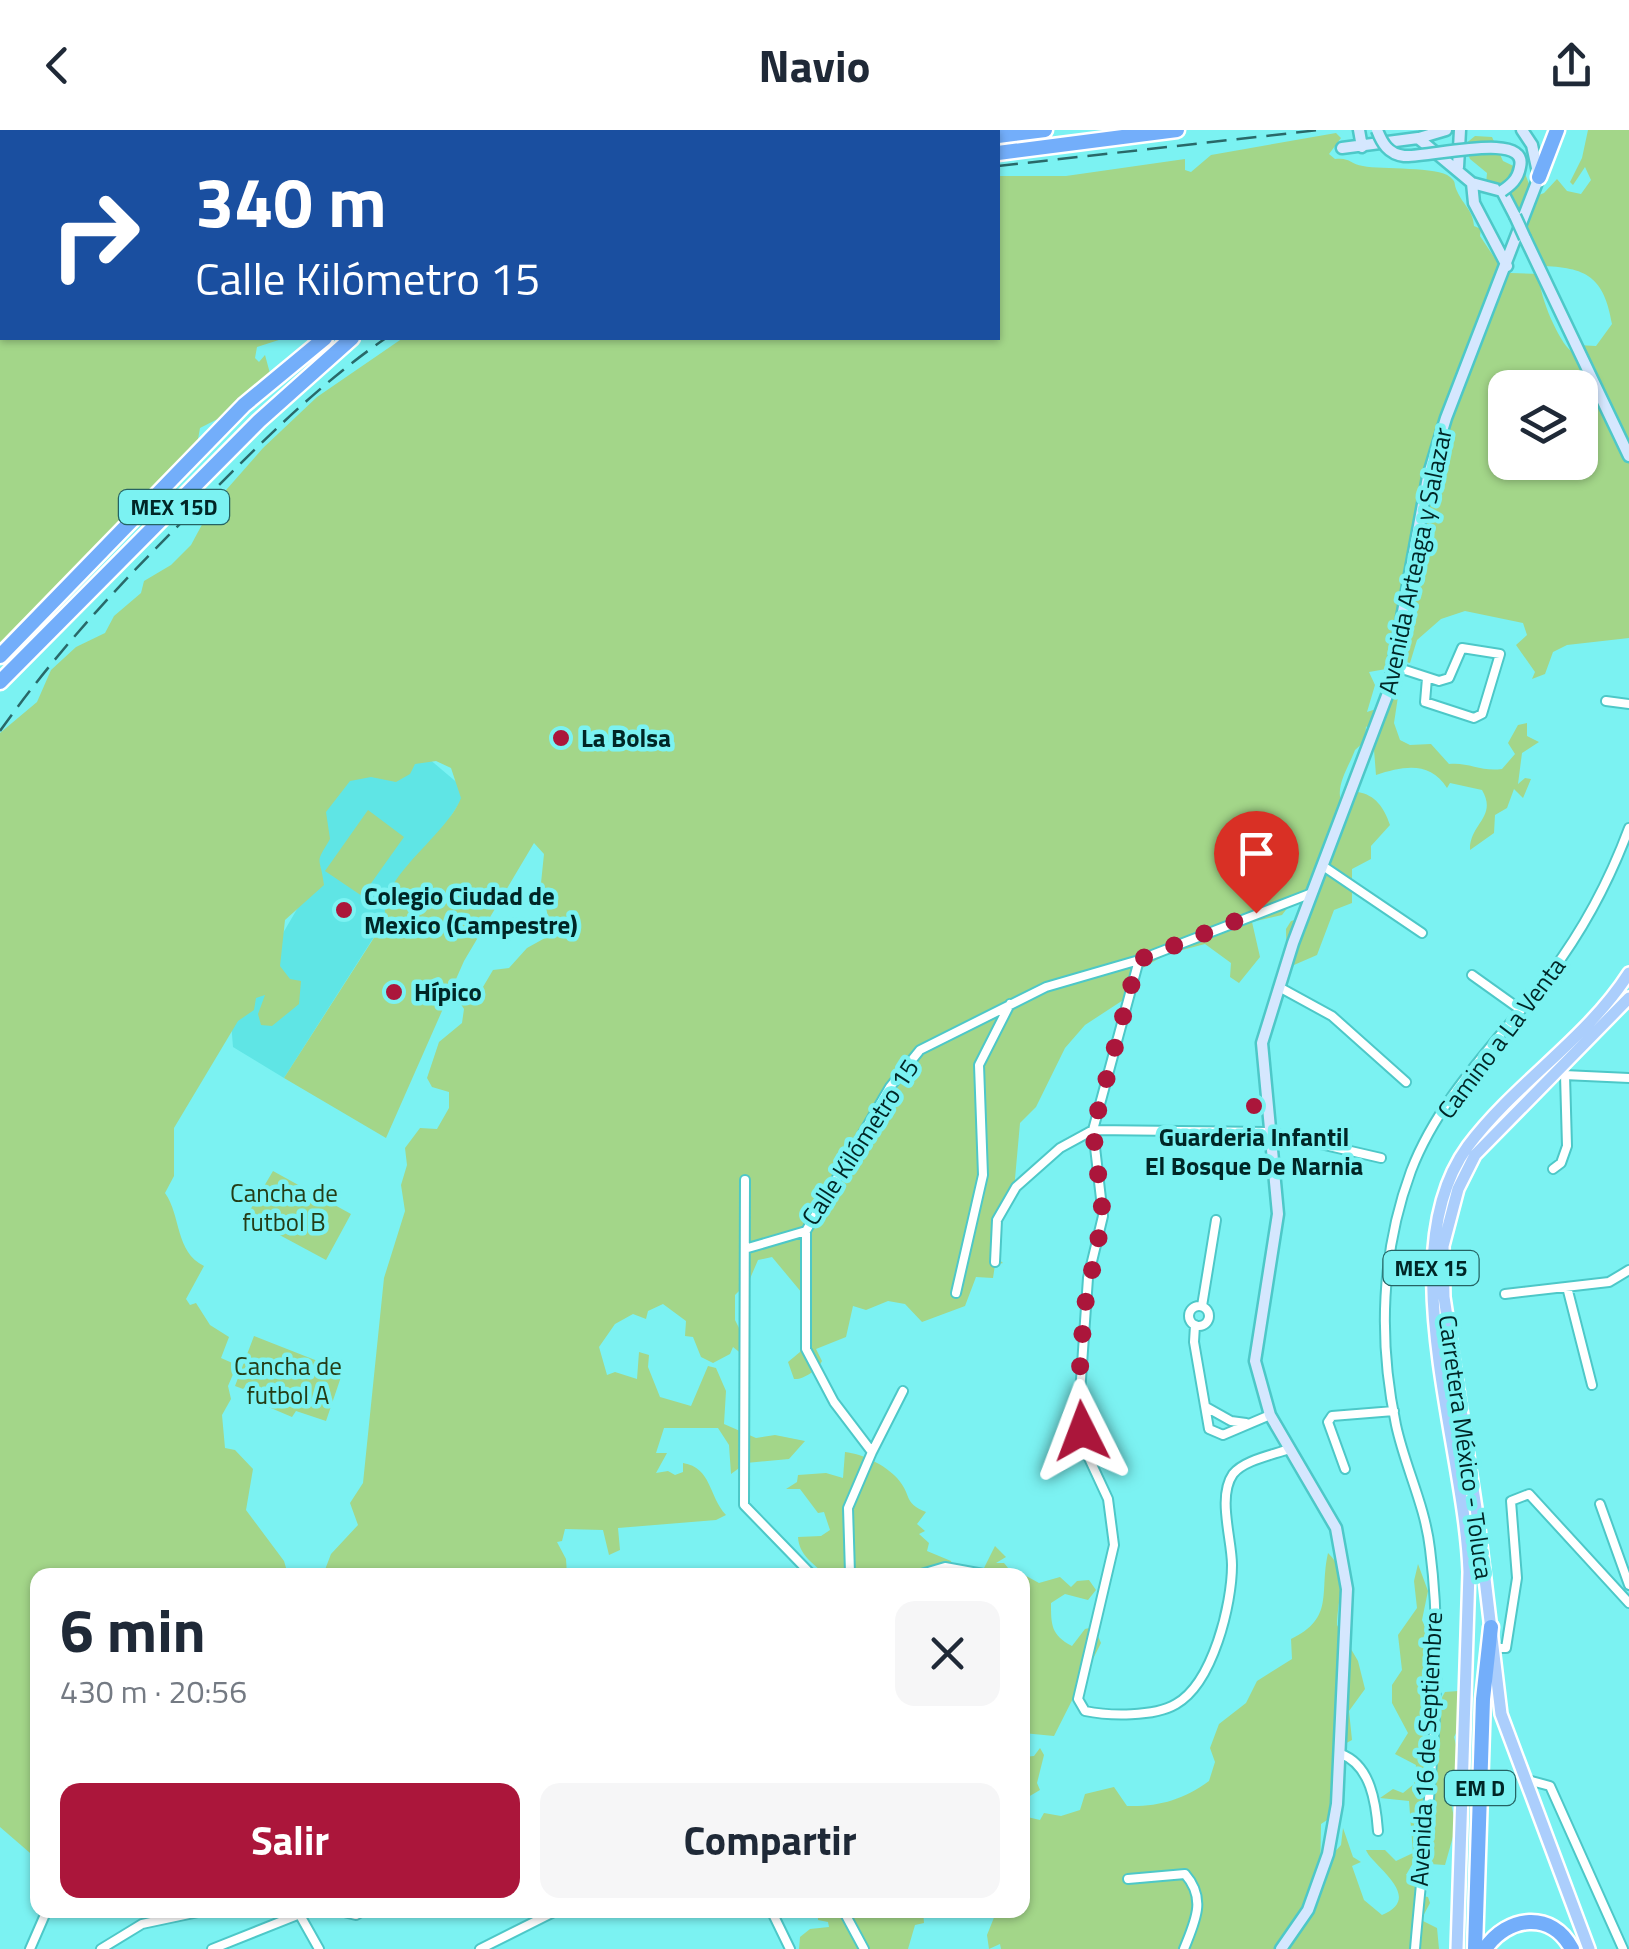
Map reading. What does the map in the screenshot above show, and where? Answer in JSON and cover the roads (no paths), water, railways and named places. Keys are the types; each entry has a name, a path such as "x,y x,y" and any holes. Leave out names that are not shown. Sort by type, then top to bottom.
{"highway":[{"path":"1000,136 1045,130"},
{"path":"1000,154 1177,130"},
{"path":"1540,176 1557,130"},
{"name":"MEX 15D","path":"0,656 244,406 323,340"},
{"name":"MEX 15D","path":"0,682 259,421 350,340"},
{"name":"EM D","path":"1475,1949 1484,1699 1491,1628"},
{"path":"1485,1949 1500,1930 1536,1921 1550,1926 1572,1949"}],"main road":[{"name":"Carretera México - Toluca","path":"1457,1949 1468,1527 1432,1295 1435,1220 1449,1179 1468,1147 1494,1114 1594,1020 1629,972"},
{"name":"Carretera México - Toluca","path":"1591,1949 1501,1714 1444,1298 1443,1246 1451,1208 1471,1162 1508,1118 1560,1075 1629,998"}],"street":[{"path":"1377,130 1388,150 1404,156 1481,133"},
{"path":"1342,148 1360,138 1418,138 1446,130"},
{"path":"1458,167 1460,130"},
{"path":"1522,130 1532,145 1540,176"},
{"path":"1502,191 1515,180 1520,164 1516,148 1504,136"},
{"path":"1418,138 1458,167 1472,183 1502,191 1629,456"},
{"name":"Avenida Arteaga y Salazar","path":"1282,1949 1308,1910 1328,1854 1341,1754 1346,1570 1331,1515 1270,1415 1255,1361 1278,1214 1262,1042 1278,987 1396,666 1428,477 1446,418 1540,176"},
{"path":"1472,183 1474,203 1507,266"},
{"path":"1396,666 1427,678 1449,678 1462,648 1500,654 1482,714 1474,718 1426,702 1427,678"},
{"path":"1606,701 1629,704"},
{"name":"Camino a La Venta","path":"1430,1548 1394,1411 1384,1306 1386,1264 1412,1170 1448,1104 1571,945 1629,828"},
{"path":"1323,866 1422,933"},
{"name":"Calle Kilómetro 15","path":"748,1248 806,1231 890,1087 920,1050 1010,1004 1312,893"},
{"path":"1138,960 1093,1130 1103,1216 1088,1278 1080,1408 1088,1456 1108,1499 1114,1544 1078,1699 1085,1711 1154,1711 1176,1704 1195,1686 1218,1642 1228,1605 1232,1567 1227,1487 1240,1468 1289,1449"},
{"path":"1472,976 1521,1010"},
{"path":"1278,987 1332,1016 1406,1082"},
{"path":"956,1293 983,1174 979,1065 1010,1004"},
{"path":"1552,1168 1561,1164 1567,1146 1560,1075 1629,1078"},
{"path":"995,1262 997,1220 1016,1188 1060,1148 1093,1130 1268,1132 1381,1158"},
{"path":"745,1180 748,1290 744,1505 805,1568"},
{"path":"1216,1220 1202,1306 1208,1319 1195,1325 1194,1342 1212,1433 1234,1432 1246,1423 1270,1415"},
{"path":"806,1231 806,1349 834,1402 872,1452"},
{"path":"1505,1294 1609,1282 1629,1270"},
{"path":"1566,1286 1592,1385"},
{"path":"848,1568 848,1508 903,1391"},
{"path":"1206,1408 1231,1421 1246,1423"},
{"path":"1345,1469 1328,1422 1332,1416 1394,1411"},
{"path":"1494,1648 1506,1648 1517,1578 1511,1500 1519,1494 1530,1494 1629,1603"},
{"path":"1600,1504 1629,1585"},
{"name":"Avenida 16 de Septiembre","path":"1415,1949 1433,1719 1430,1548"},
{"path":"1341,1754 1352,1758 1375,1794 1378,1831"},
{"path":"1524,1779 1550,1786 1623,1949"},
{"path":"1128,1879 1184,1874 1197,1888 1199,1909 1184,1949"},
{"path":"30,1949 44,1918"},
{"path":"101,1949 142,1924 170,1918"},
{"path":"212,1949 299,1918"},
{"path":"302,1918 318,1949"},
{"path":"480,1949 542,1918"},
{"path":"775,1918 790,1949"},
{"path":"847,1918 864,1949"}],"railway":[{"path":"1000,166 1319,130"},
{"path":"0,731 75,636 156,548 296,410 383,340"}],"place":[{"name":"La Bolsa","path":"561,738"},
{"name":"Colegio Ciudad de Mexico (Campestre)","path":"344,910"},
{"name":"Hípico","path":"394,992"},
{"name":"Guarderia Infantil El Bosque De Narnia","path":"1254,1106"}],"park label":[{"name":"Cancha de futbol B","path":"284,1208"},
{"name":"Cancha de futbol A","path":"288,1380"}]}
